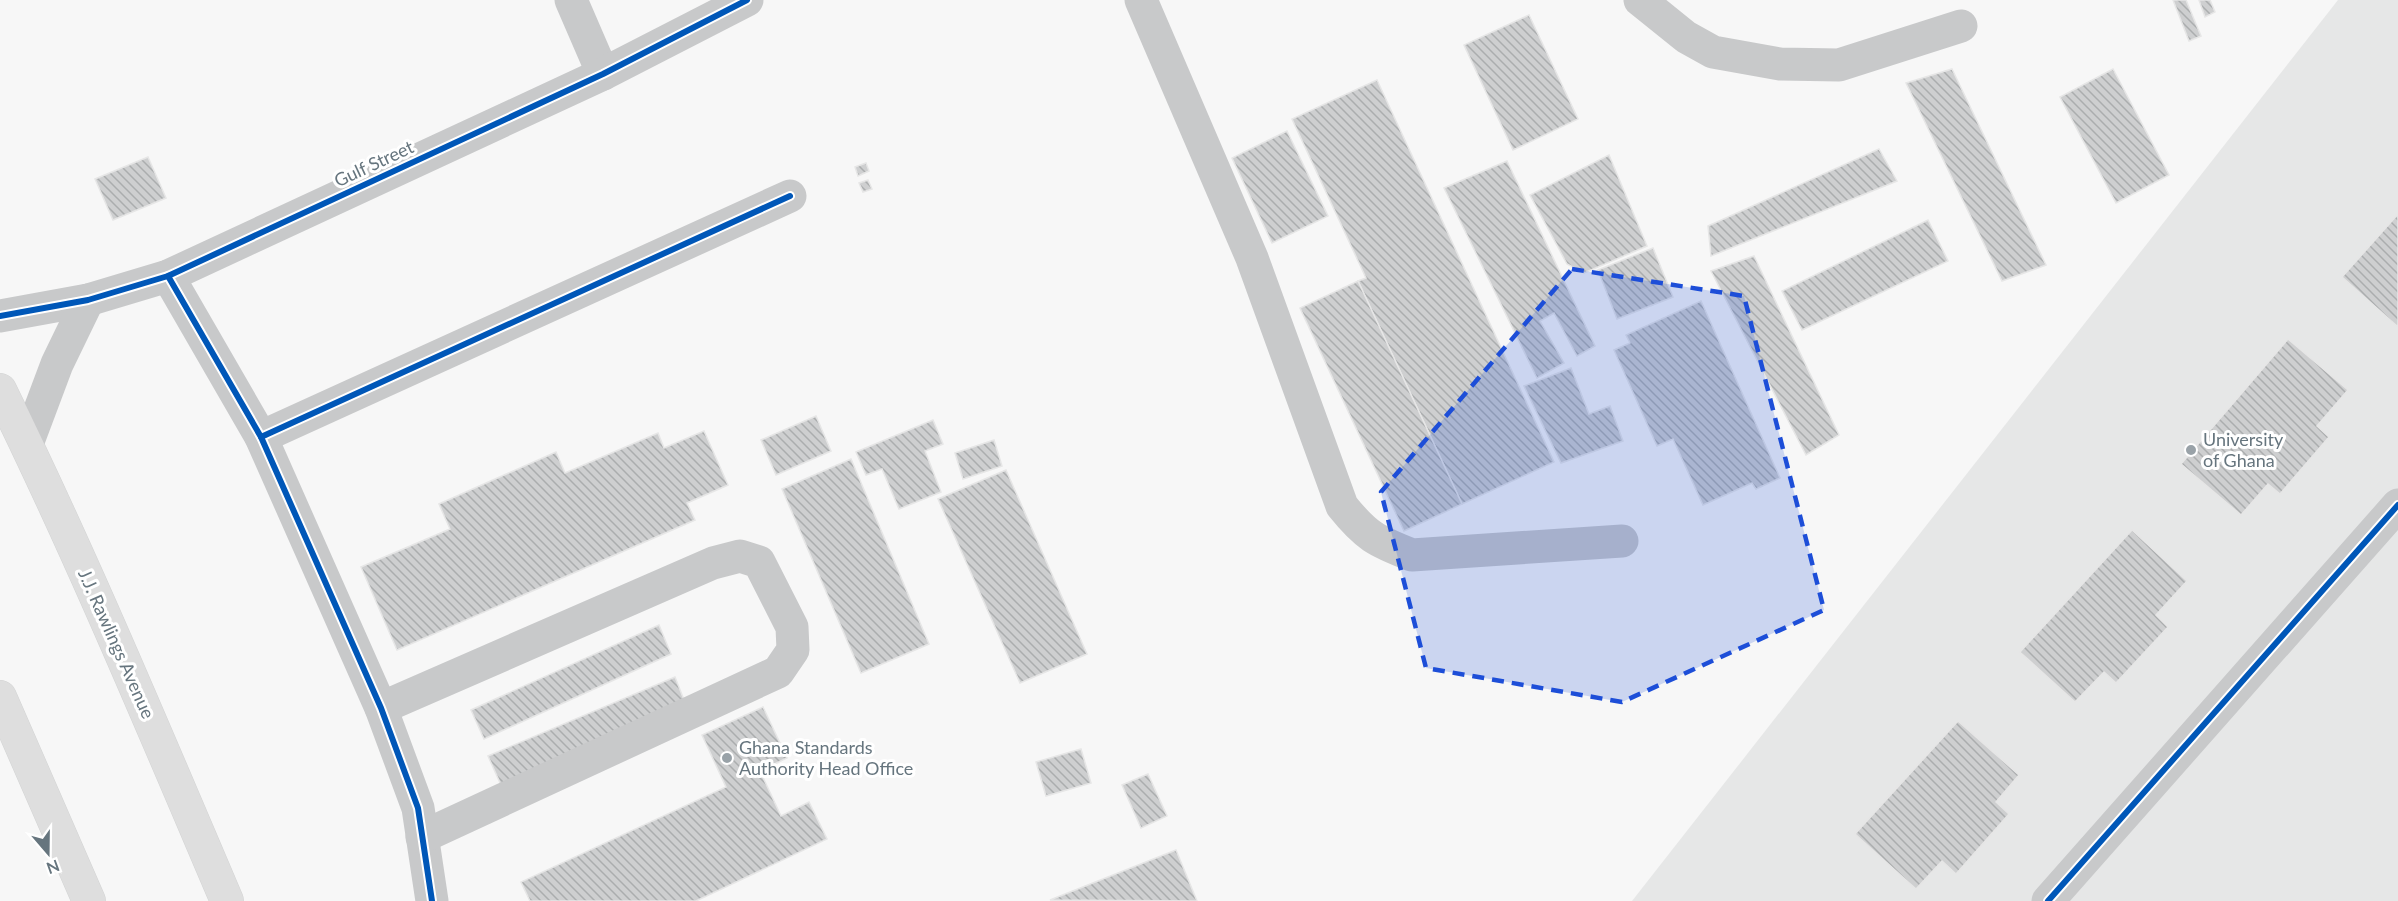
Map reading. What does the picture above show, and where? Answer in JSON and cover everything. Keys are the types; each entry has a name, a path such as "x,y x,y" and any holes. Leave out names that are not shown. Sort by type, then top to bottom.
{"highway":[{"name":"J.J. Rawlings Avenue","path":"0,390 27,444 142,701 227,901"},
{"path":"0,697 89,901"}],"street":[{"path":"571,0 603,74"},
{"name":"Gulf Street","path":"0,316 88,300 168,276 603,74 747,0"},
{"path":"1141,0 1252,258 1342,506 1359,527 1379,543 1412,555 1622,541"},
{"path":"1640,0 1686,37 1713,52 1780,64 1839,65 1961,26"},
{"path":"261,437 790,196"},
{"path":"168,276 261,437 381,708 418,808 432,901"},
{"path":"27,444 57,364 88,300"},
{"path":"2048,901 2398,505"},
{"path":"381,708 713,563 740,556 759,562 792,627 793,650 778,672 422,837"}],"highlighted area":[{"path":"1572,269 1744,296 1824,610 1622,702 1426,668 1381,492"}],"shaded area":[{"name":"University of Ghana","path":"2338,0 2398,0 2398,901 1632,901"}],"building":[{"path":"2173,0 2186,0 2201,36 2189,41"},
{"path":"2199,0 2210,0 2215,12 2205,17"},
{"path":"1529,15 1578,119 1513,150 1464,45"},
{"path":"1952,69 2046,265 2002,281 1906,83"},
{"path":"2113,69 2169,175 2116,203 2060,97"},
{"path":"1377,80 1554,462 1462,504 1358,281 1366,278 1292,119"},
{"path":"1287,131 1328,216 1272,243 1232,158"},
{"path":"1879,149 1897,181 1711,256 1708,226"},
{"path":"1609,155 1647,246 1584,273 1567,264 1530,195"},
{"path":"148,157 166,198 113,220 95,179"},
{"path":"1507,161 1595,346 1577,356 1554,313 1540,321 1564,363 1537,378 1444,188"},
{"path":"866,163 869,171 858,176 855,167"},
{"path":"868,180 872,189 863,192 859,183"},
{"path":"2398,214 2398,325 2397,326 2342,277"},
{"path":"1928,220 1948,261 1802,330 1782,291"},
{"path":"1653,248 1673,297 1617,319 1598,270"},
{"path":"1754,256 1839,435 1806,455 1711,271"},
{"path":"1358,281 1462,504 1404,531 1300,308"},
{"path":"1701,301 1780,478 1756,489 1752,483 1703,505 1673,439 1657,446 1614,350 1630,343 1626,335"},
{"path":"2288,339 2348,390 2317,426 2329,437 2280,494 2268,484 2241,515 2181,464"},
{"path":"1571,368 1589,414 1610,406 1623,441 1561,463 1524,386"},
{"path":"816,416 831,451 776,475 761,440"},
{"path":"933,420 943,444 925,451 941,492 899,509 882,469 866,475 856,452"},
{"path":"704,431 728,485 687,503 695,520 397,650 361,567 450,529 439,504 556,452 565,473 658,433 664,448"},
{"path":"994,440 1002,466 963,479 955,453"},
{"path":"851,459 929,644 861,673 782,489"},
{"path":"1006,470 1087,654 1020,683 938,499"},
{"path":"2132,530 2187,581 2156,615 2168,627 2116,683 2104,672 2075,702 2020,652"},
{"path":"659,625 671,654 484,739 471,710"},
{"path":"675,677 686,705 501,785 488,756"},
{"path":"763,707 787,758 760,771 781,816 809,802 827,839 696,901 530,901 521,882 726,787 702,735"},
{"path":"1958,721 2019,775 1996,802 2009,814 1956,874 1942,861 1916,889 1855,834"},
{"path":"1081,749 1091,783 1046,796 1036,762"},
{"path":"1148,774 1167,816 1141,828 1122,785"},
{"path":"1176,850 1197,901 1050,900"}],"cycle path":[{"path":"0,316 88,300 168,276 603,74 747,0"},
{"path":"261,437 790,196"},
{"path":"168,276 261,437 381,708 418,808 432,901"},
{"path":"2048,901 2398,505"}],"place":[{"name":"University of Ghana","path":"2191,450"},
{"name":"Ghana Standards Authority Head Office","path":"727,758"}]}
